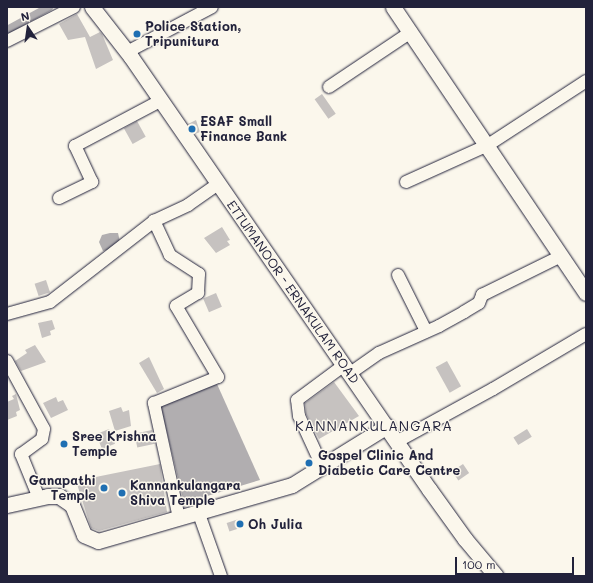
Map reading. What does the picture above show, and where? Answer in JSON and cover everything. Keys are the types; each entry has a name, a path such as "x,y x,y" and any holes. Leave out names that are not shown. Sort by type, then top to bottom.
{"main road":[{"name":"ETTUMANOOR - ERNAKULAM ROAD","path":"92,7 162,100 346,370 398,440 465,539 496,576"},
{"path":"393,7 488,145 586,293"},
{"path":"7,505 48,496 67,500 84,535 92,540 98,541 179,518 199,514 292,485 387,426"}],"street":[{"path":"7,42 74,7"},
{"path":"127,52 212,7"},
{"path":"329,87 411,32"},
{"path":"406,182 488,145 586,81"},
{"path":"59,198 92,182 75,146 162,100"},
{"path":"7,314 50,302 154,221 188,205 218,184"},
{"path":"154,221 170,255 199,274 198,293 176,306 218,377 154,403 179,518"},
{"path":"322,466 299,416 297,400 346,370 379,353 439,326 479,302 482,295 561,256"},
{"path":"398,275 426,331"},
{"path":"398,440 493,389 586,334"},
{"path":"7,361 44,429 42,439 21,454 39,498"},
{"path":"199,514 222,576"}],"shaded area":[{"path":"118,233 120,242 115,248 103,251 99,242 102,235"},
{"path":"217,384 260,480 184,503 159,400"}],"building":[{"path":"77,14 90,37 100,32 102,34 113,60 96,69 85,37 68,40 59,24"},
{"path":"322,94 336,114 328,119 315,99"},
{"path":"196,120 200,132 195,134 188,124"},
{"path":"137,121 146,137 133,144 124,128"},
{"path":"222,227 230,240 227,241 230,245 216,253 204,238"},
{"path":"46,280 50,292 39,296 35,284"},
{"path":"216,293 222,307 209,312 203,298"},
{"path":"52,320 55,329 50,331 51,335 42,338 38,323"},
{"path":"35,345 46,362 21,371 15,361 27,353 25,350"},
{"path":"149,357 164,389 157,393 139,363"},
{"path":"447,361 461,386 450,393 436,367"},
{"path":"334,382 359,416 319,439 306,414 305,403"},
{"path":"16,394 20,410 16,412 17,416 7,420 7,402 14,399 12,396"},
{"path":"56,397 58,402 63,400 68,410 51,418 43,403"},
{"path":"121,407 123,412 129,410 131,426 115,431 109,411"},
{"path":"109,429 115,444 102,449 96,434"},
{"path":"527,429 532,437 518,445 513,437"},
{"path":"152,430 155,444 137,447 134,434"},
{"name":"Kannankulangara Shiva Temple","path":"160,464 167,512 99,531 91,528 76,481"},
{"path":"463,464 469,473 458,480 452,471"},
{"path":"239,519 242,528 229,532 227,523"}],"waterway":[{"path":"7,30 49,7"}],"place":[{"name":"Police Station, Tripunitura","path":"137,34"},
{"name":"ESAF Small Finance Bank","path":"192,129"},
{"name":"Sree Krishna Temple","path":"64,444"},
{"name":"Gospel Clinic And Diabetic Care Centre","path":"309,463"},
{"name":"Ganapathi Temple","path":"104,488"},
{"name":"Kannankulangara Shiva Temple","path":"122,493"},
{"name":"Oh Julia","path":"240,524"}],"district":[{"name":"KANNANKULANGARA","path":"374,426"}]}
